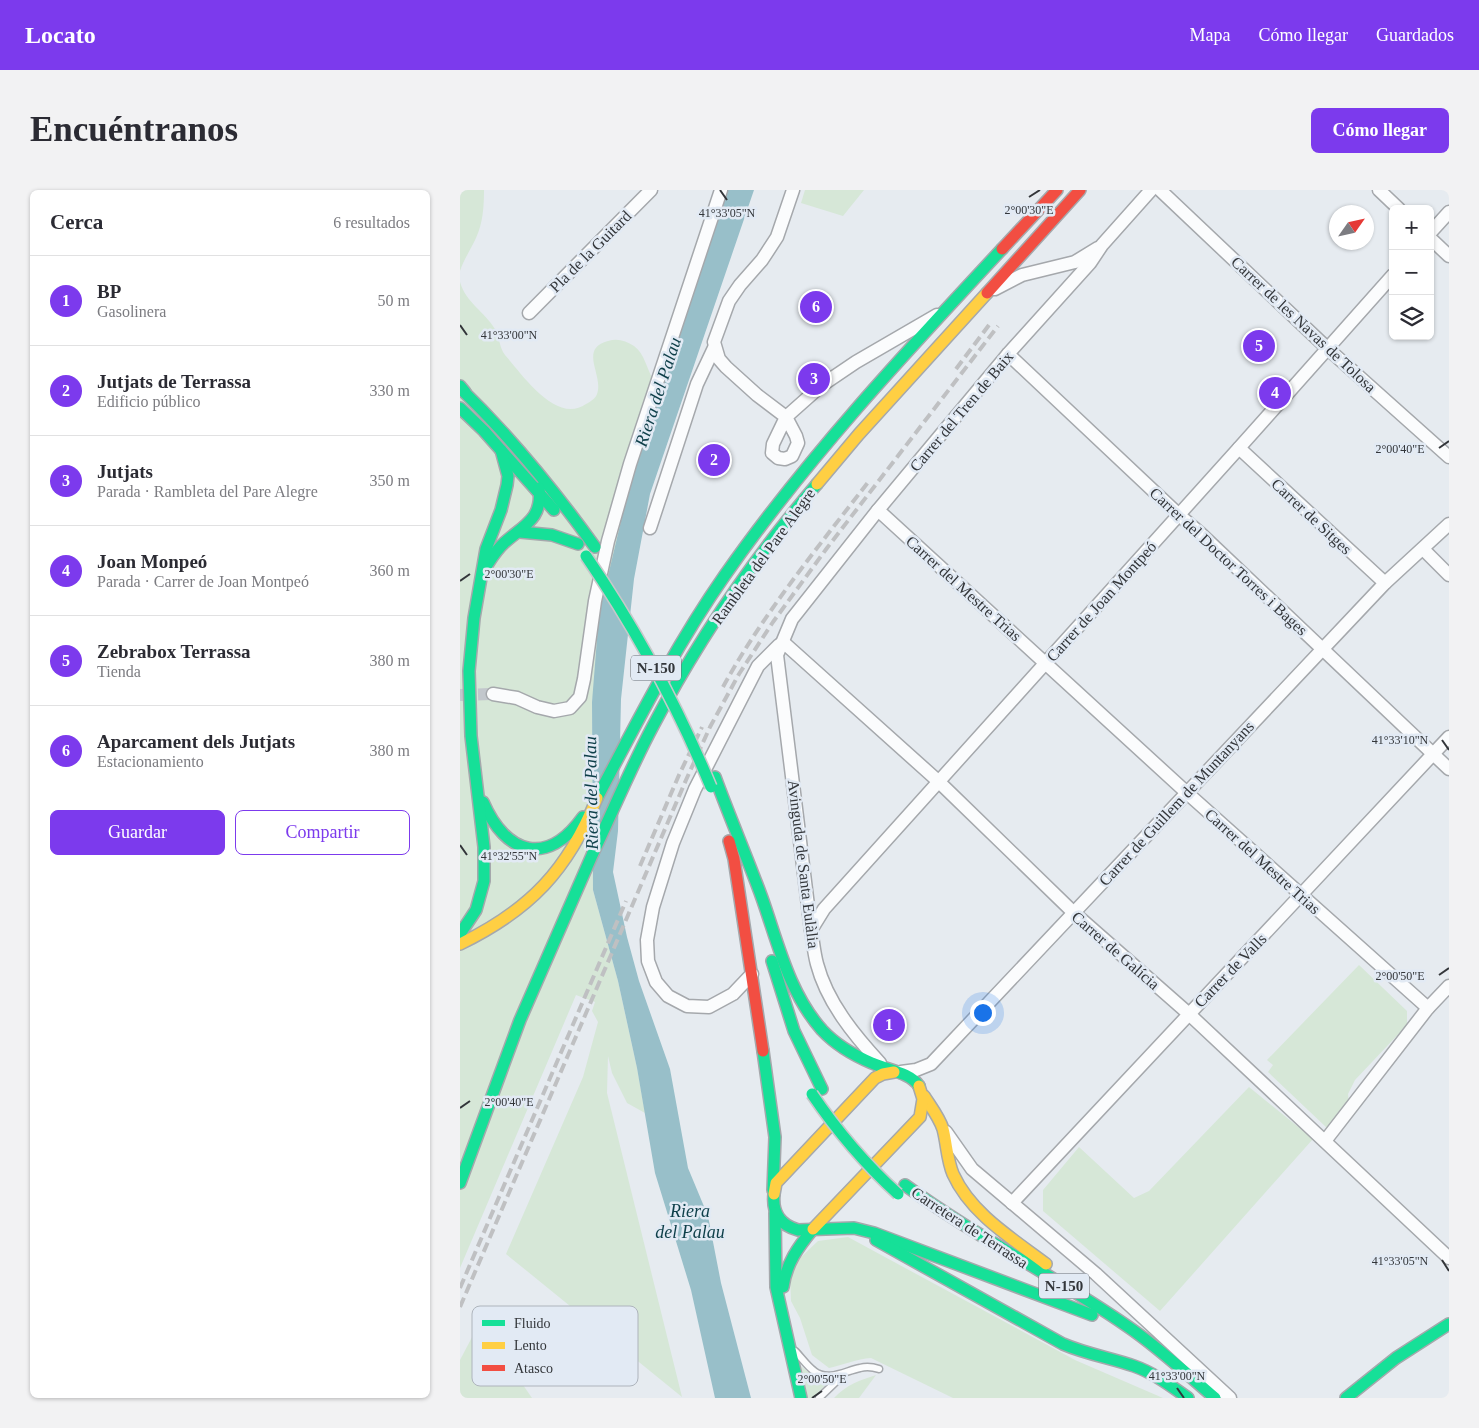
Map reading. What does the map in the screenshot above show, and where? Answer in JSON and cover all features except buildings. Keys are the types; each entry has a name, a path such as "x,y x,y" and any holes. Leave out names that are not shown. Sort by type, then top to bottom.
{"main road":[{"name":"Rambleta del Pare Alegre","path":"597,798 656,686 695,621 748,543 844,424 1057,190"},
{"name":"Rambleta del Pare Alegre","path":"592,853 654,726 686,669 741,581 804,499 859,434 1080,190"},
{"path":"462,389 518,447 573,517 614,576"},
{"name":"N-150","path":"460,408 541,495 614,596 665,685 735,830"},
{"path":"483,572 498,549 520,532 534,518 539,509 541,495 537,482 518,447"},
{"path":"460,934 476,910 484,881 484,847 470,712 470,671 474,618 486,549 506,493 508,476 501,450"},
{"path":"500,510 521,495 541,495 553,501 573,517"},
{"path":"520,532 552,535 578,544"},
{"name":"N-150","path":"632,606 687,712 713,782 770,992 786,1040"},
{"path":"476,780 482,800 496,828 513,842 522,847 533,849 549,847 566,838 578,826 597,798"},
{"path":"460,944 504,920 540,891 572,852 584,832 597,798"},
{"path":"735,830 761,895 793,985 820,1028 846,1051 908,1076 917,1083 941,1123 953,1176 967,1197 994,1224 1114,1317"},
{"name":"Carretera de Terrassa","path":"735,830 760,912 786,1010 806,1059 814,1090 836,1129 858,1156 902,1193 960,1224 1114,1317 1158,1348 1215,1398"},
{"path":"571,877 592,853"},
{"path":"460,1184 520,1020 592,853"},
{"path":"734,859 773,1113 775,1137 772,1206 780,1221 790,1228 798,1230 854,1228 874,1233 1092,1315"},
{"path":"773,1191 783,1174 875,1078 892,1070"},
{"path":"781,1309 785,1272 793,1254 813,1229 920,1118 924,1096"},
{"path":"775,1213 776,1287 800,1398"},
{"path":"854,1228 1063,1344 1088,1354 1144,1370 1188,1398"},
{"name":"Carretera de Terrassa","path":"1035,1281 1092,1315 1120,1335 1196,1398"},
{"path":"1346,1398 1378,1371 1410,1348 1449,1324"}],"street":[{"name":"Pla de la Guitard","path":"529,313 651,190"},
{"path":"493,694 517,698 537,707 554,711 570,708 580,696 595,600 608,541 630,464 721,190"},
{"path":"650,528 697,384 714,348 715,337 729,301 762,260 777,237 793,190"},
{"name":"Carrer del Tren de Baix","path":"783,642 792,619 878,510 1008,354 1090,263 1102,245 1151,190"},
{"name":"Carrer de les Navas de Tolosa","path":"1160,190 1327,348 1449,457"},
{"path":"1379,190 1395,205"},
{"path":"1434,229 1449,212"},
{"path":"1434,242 1449,256"},
{"name":"Rambleta del Pare Alegre","path":"984,294 1022,275 1075,262 1102,245"},
{"name":"Carrer de Joan Montpeó","path":"811,930 824,909 1389,279"},
{"name":"Rambleta del Pare Alegre","path":"714,348 719,359 726,367 757,395 786,417 838,374 949,308"},
{"name":"Carrer del Doctor Torres i Bages","path":"1008,354 1449,769"},
{"name":"Carrer de Sitges","path":"1239,448 1385,583"},
{"name":"Carrer del Mestre Trias","path":"878,510 1186,792 1428,1008"},
{"name":"Carrer de Guillem de Muntanyans","path":"892,1070 916,1070 931,1064 1385,583 1449,524"},
{"path":"1423,550 1449,575"},
{"path":"752,974 733,994 709,1007 687,1006 668,996 656,982 648,961 647,940 653,907 673,843 694,788 758,666 783,642"},
{"name":"Carrer de Galícia","path":"783,642 938,781 1074,913 1188,1014 1449,1258"},
{"name":"Avinguda de Santa Eulàlia","path":"783,642 777,655 811,930 818,966 834,1005 855,1036 892,1070"},
{"name":"Carrer de Valls","path":"1012,1203 1449,737"},
{"path":"1325,1141 1428,1008 1449,986"},
{"path":"941,1123 972,1169 1096,1274 1230,1398"}],"lane":[{"path":"790,1345 814,1372 826,1376 844,1374 859,1368 870,1367 879,1369"},
{"path":"819,1398 844,1374"}],"green space":[{"path":"460,190 484,190 480,226 460,271"},
{"path":"805,190 864,190 843,216 801,203"},
{"path":"460,282 471,302 495,329 505,355 530,384 552,403 563,408 575,409 594,398 598,387 593,356 599,345 612,340 625,341 638,349 653,379 661,387 626,500 592,702 593,890 618,981 645,1113 627,1103 612,1073 608,1056 607,1093 682,1397 638,1361 638,1306 570,1306 506,1254 583,1077 598,1022 592,1011 595,1002 576,995 460,1268"},
{"path":"1359,965 1407,1011 1407,1025 1355,1080 1348,1094 1349,1104 1327,1128 1268,1072 1273,1065 1267,1060"},
{"path":"1249,1087 1313,1139 1160,1311 1043,1211 1043,1190 1079,1147 1134,1198 1149,1191"},
{"path":"848,1237 1075,1360 1163,1398 953,1398 871,1358 829,1368 812,1355 800,1318 791,1301 790,1275 798,1260 818,1241"},
{"path":"472,1337 472,1386 524,1386 532,1398 460,1398 460,1360"},
{"path":"801,1366 815,1376 831,1379 813,1398 808,1398"},
{"path":"876,1375 859,1398 834,1398 843,1390"}],"water":[{"name":"Riera del Palau","path":"727,190 754,190 650,494 634,579 621,699 618,831 613,872 639,981 670,1069 688,1168 708,1216 721,1283 751,1398 715,1398 691,1290 655,1173 637,1068 618,981 593,890 592,702 599,614 626,500 661,387"}],"tunnel":[{"path":"460,695 493,694"}],"railway":[{"path":"956,369 992,321"},
{"path":"460,1307 686,780 710,727 739,674 773,622 827,548 998,326"},
{"path":"723,687 738,660 773,607 869,481"},
{"path":"640,866 702,727"},
{"path":"460,1288 626,901"}],"traffic: fast":[{"path":"597,798 658,684 690,629 756,532 789,489 858,407 1002,249"},
{"path":"460,386 465,392"},
{"path":"460,388 531,464 595,547"},
{"path":"460,408 484,431 554,510"},
{"path":"460,934 476,910 484,881 484,847 471,736 469,671 474,618 486,549 501,510 507,485 508,476 501,450"},
{"path":"593,853 645,742 689,662 749,570 817,484"},
{"path":"485,568 501,546 525,526 535,514 538,507 539,488"},
{"path":"520,532 552,535 578,544"},
{"path":"586,556 622,611 670,697 711,787"},
{"path":"715,777 762,898 779,950 793,984 811,1016 827,1035 845,1049 872,1063 904,1074 919,1086"},
{"path":"483,802 492,820 503,834 515,843 528,848 542,848 555,843 569,833 583,817"},
{"path":"460,1183 520,1020 593,853"},
{"path":"772,961 794,1031 822,1089"},
{"path":"763,1051 775,1137 773,1190"},
{"path":"812,1094 852,1147 898,1194"},
{"path":"905,1185 960,1222 1127,1326 1161,1351 1215,1398"},
{"path":"774,1194 774,1207 778,1217 792,1228 798,1230 854,1228 874,1233 1092,1315"},
{"path":"775,1213 776,1287 801,1398"},
{"path":"783,1287 787,1271 794,1256 802,1242 813,1229"},
{"path":"876,1240 1063,1344 1148,1372 1188,1398"},
{"path":"1346,1398 1396,1358 1449,1324"}],"traffic: slow":[{"path":"817,484 859,434 987,293"},
{"path":"460,944 507,917 544,885 573,846 586,824 597,798"},
{"path":"774,1194 776,1183 875,1078 894,1072"},
{"path":"813,1229 920,1117 923,1099 919,1086"},
{"path":"924,1096 941,1125 953,1174 970,1201 994,1225 1046,1264"}],"traffic: jam":[{"path":"1002,249 1057,190"},
{"path":"987,293 1080,190"},
{"path":"729,841 734,859 763,1051"}],"place":[{"name":"Aparcament dels Jutjats","path":"816,307"},
{"name":"Zebrabox Terrassa","path":"1259,346"},
{"name":"Jutjats","path":"814,379"},
{"name":"Joan Monpeó","path":"1275,393"},
{"name":"Jutjats de Terrassa","path":"714,460"},
{"name":"BP","path":"889,1025"}]}
